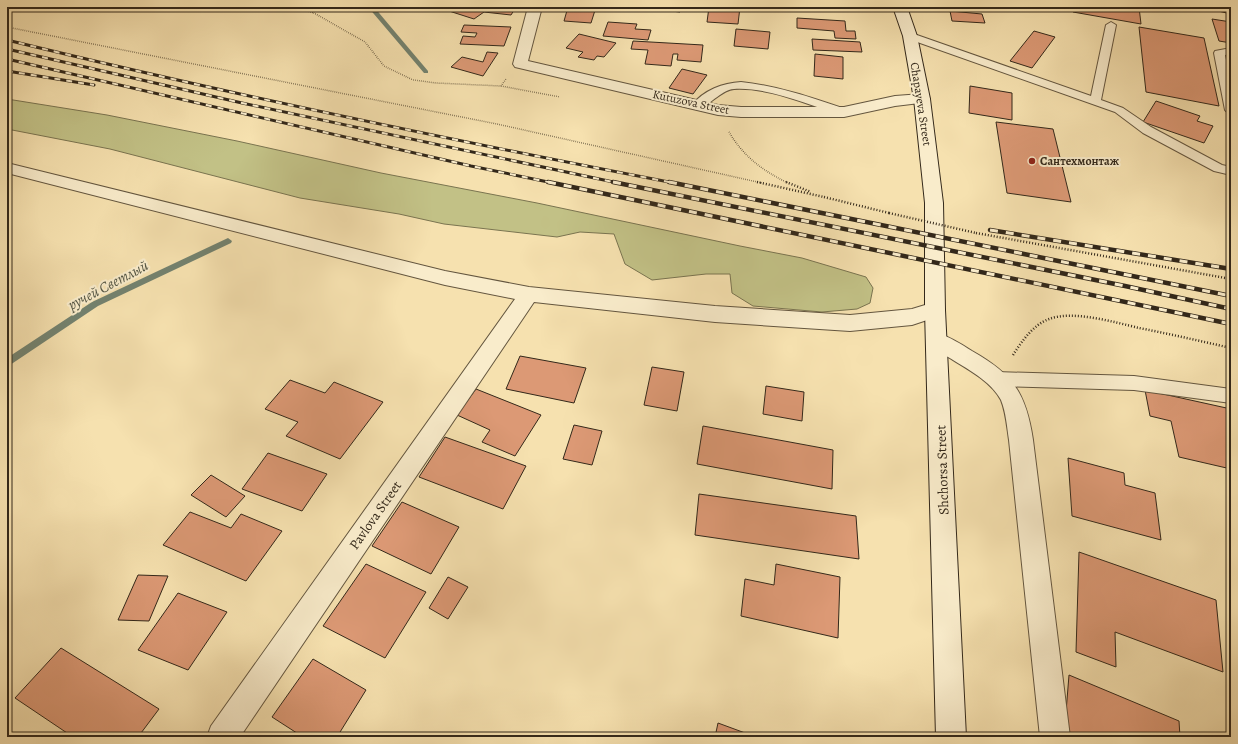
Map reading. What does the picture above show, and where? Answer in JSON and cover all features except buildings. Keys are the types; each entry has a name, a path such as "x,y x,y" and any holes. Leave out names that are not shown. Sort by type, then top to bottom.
{"street":[{"path":"520,64 535,7"},
{"name":"Chapayeva Street","path":"900,7 910,36 922,99 934,203"},
{"name":"Kutuzova Street","path":"520,64 718,110 741,112 844,112 895,101 922,99"},
{"path":"7,168 445,278 529,294 715,314 850,323 912,317 935,310"},
{"name":"Shchorsa Street","path":"934,203 935,310 951,737"},
{"name":"Pavlova Street","path":"222,737 529,294"},
{"path":"937,341 962,355 996,378 1012,399 1017,419 1034,540 1049,697 1055,737"}],"lane":[{"path":"1095,102 1112,25"},
{"path":"910,36 1119,110 1146,130 1218,168 1231,171"},
{"path":"1231,51 1219,53 1231,110"},
{"path":"698,105 716,91 729,86 744,86 770,90 844,112"},
{"path":"996,378 1134,383 1231,396"}],"path":[{"path":"293,7 314,13 365,42 384,66 413,80 436,83 501,86 520,64"},
{"path":"308,7 314,13"},
{"path":"7,27 498,124 824,197 976,233 1231,279"},
{"path":"718,110 733,140 748,159 766,173 794,186 824,197"},
{"path":"996,378 1028,333 1039,323 1051,318 1071,316 1094,319 1231,348"}],"shaded area":[{"path":"7,99 107,115 237,141 381,173 537,203 802,258 866,277 873,288 870,303 857,309 822,312 753,306 732,293 730,274 706,274 652,280 625,264 614,234 580,232 557,237 444,224 399,214 300,198 110,149 7,129"}],"waterway":[{"name":"ручей Светлый","path":"371,7 426,72"},
{"name":"ручей Светлый","path":"7,363 95,304 228,241"}],"railway":[{"path":"7,40 340,116 671,182"},
{"path":"7,49 242,103 618,183"},
{"path":"7,59 471,166 553,183"},
{"path":"7,71 94,85"},
{"path":"548,182 1231,324"},
{"path":"613,182 1231,309"},
{"path":"671,182 1231,296"},
{"path":"990,230 1231,269"}],"place":[{"name":"Сантехмонтаж","path":"1032,161"}]}
